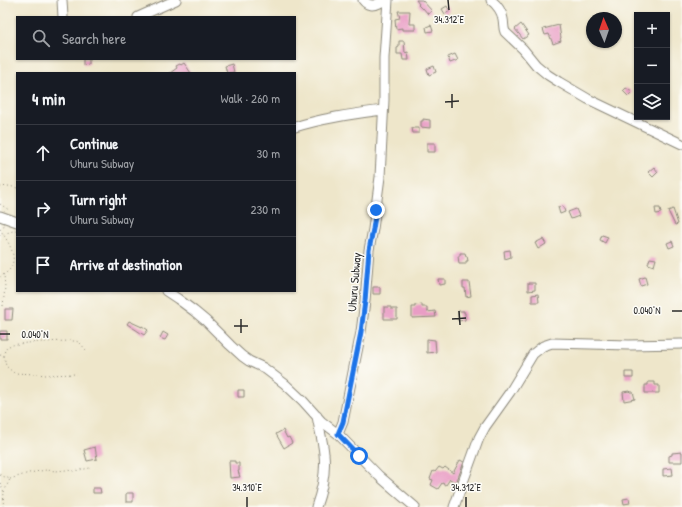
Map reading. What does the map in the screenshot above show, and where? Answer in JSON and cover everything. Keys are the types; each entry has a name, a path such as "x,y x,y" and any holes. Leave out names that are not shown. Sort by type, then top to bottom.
{"street":[{"path":"62,0 63,16"},
{"path":"140,16 176,0"},
{"path":"363,0 366,4 371,5 378,4 384,0"},
{"name":"Uhuru Subway","path":"338,434 343,422 361,332 369,250 380,177 384,58 388,0"},
{"path":"491,0 502,13 505,32 519,45 536,65 548,75 588,99 682,144"},
{"path":"296,127 322,120 383,110"},
{"path":"0,216 16,222"},
{"path":"168,292 206,321 242,356 277,377 325,424 338,434 379,476 415,507"},
{"path":"454,507 479,438 485,427 513,388 530,358 540,347 552,343 629,345 682,344"},
{"path":"316,507 322,483 324,462 324,448 317,416"}],"path":[{"path":"0,187 16,188"},
{"path":"0,204 5,207"},
{"path":"0,229 13,253 10,269 0,278"},
{"path":"0,235 16,230"},
{"path":"3,306 5,287 4,274"},
{"path":"77,374 46,376 14,373 6,366 4,356 5,350 13,344 76,341 86,350"},
{"path":"0,355 4,356"},
{"path":"0,475 10,479 29,473 46,470 74,471 90,468"},
{"path":"2,507 4,492 10,479"},
{"path":"0,483 4,492"}],"building":[{"path":"416,0 422,0 432,11 428,14 418,5 419,4"},
{"path":"447,6 450,11 445,14 442,9"},
{"path":"398,11 410,11 409,24 415,24 415,30 402,30 402,28 396,29 395,19 400,18"},
{"path":"521,24 529,35 523,39 515,29"},
{"path":"431,25 433,31 427,32 426,27"},
{"path":"559,25 561,41 553,44 549,34 545,35 543,29"},
{"path":"399,41 404,41 405,53 408,52 409,60 403,60 402,54 397,54"},
{"path":"455,54 458,60 450,63 448,57"},
{"path":"83,60 89,60 89,64 83,65"},
{"path":"184,63 190,72 171,72 177,68 176,66"},
{"path":"232,64 234,72 227,72 225,66"},
{"path":"434,66 436,72 429,75 427,69"},
{"path":"626,88 632,92 628,96 623,91"},
{"path":"423,119 430,120 430,128 421,127 421,121 423,121"},
{"path":"412,128 419,128 419,133 413,133"},
{"path":"427,143 435,143 435,152 427,152"},
{"path":"654,167 658,172 653,177 648,172"},
{"path":"563,206 565,212 560,214 558,207"},
{"path":"655,208 660,208 661,213 656,214"},
{"path":"576,209 579,216 571,219 568,212"},
{"path":"673,209 678,224 675,225 668,211"},
{"path":"602,235 608,237 605,243 600,240"},
{"path":"543,239 546,244 538,249 535,243"},
{"path":"672,241 674,246 669,248 667,243"},
{"path":"510,250 511,257 505,259 504,251"},
{"path":"460,253 465,253 467,256 468,261 466,261 466,264 459,264 458,256 460,256"},
{"path":"650,258 656,259 654,266 648,264"},
{"path":"645,277 647,284 641,286 639,279"},
{"path":"438,279 445,279 445,284 439,285"},
{"path":"463,282 469,282 471,296 466,297"},
{"path":"528,283 535,283 535,290 528,291"},
{"path":"373,287 380,287 380,294 373,294"},
{"path":"538,294 539,302 532,302 532,295"},
{"path":"422,304 422,307 427,307 427,312 435,311 436,317 412,318 412,307"},
{"path":"384,307 397,309 397,319 384,319"},
{"path":"5,309 13,309 12,320 5,320"},
{"path":"458,311 464,311 465,320 458,321"},
{"path":"129,321 148,330 144,335 127,324"},
{"path":"0,331 7,331 7,339 0,339"},
{"path":"163,332 168,335 165,340 160,338"},
{"path":"427,339 435,340 436,352 427,353"},
{"path":"625,372 633,372 633,378 625,378"},
{"path":"648,382 655,382 655,385 659,385 659,393 645,393 645,385 648,385"},
{"path":"238,390 244,390 244,397 238,397"},
{"path":"623,392 633,392 635,399 624,401"},
{"path":"283,430 287,438 289,437 292,443 284,448 276,434"},
{"path":"95,447 97,459 87,461 84,450"},
{"path":"682,452 682,462 669,462 669,456 672,455 672,453"},
{"path":"460,460 464,462 456,483 450,479 446,485 442,483 438,489 431,485 433,480 430,479 433,471 435,472 439,467 443,469 445,467 453,473"},
{"path":"229,461 239,463 238,471 240,477 230,478"},
{"path":"672,468 673,475 663,476 663,469"},
{"path":"93,488 100,488 101,493 93,493"},
{"path":"126,493 133,493 133,502 126,502"},
{"path":"629,498 630,503 624,504 623,499"}],"route":[{"path":"359,456 338,434 343,422 361,332 369,250 376,210"}]}
